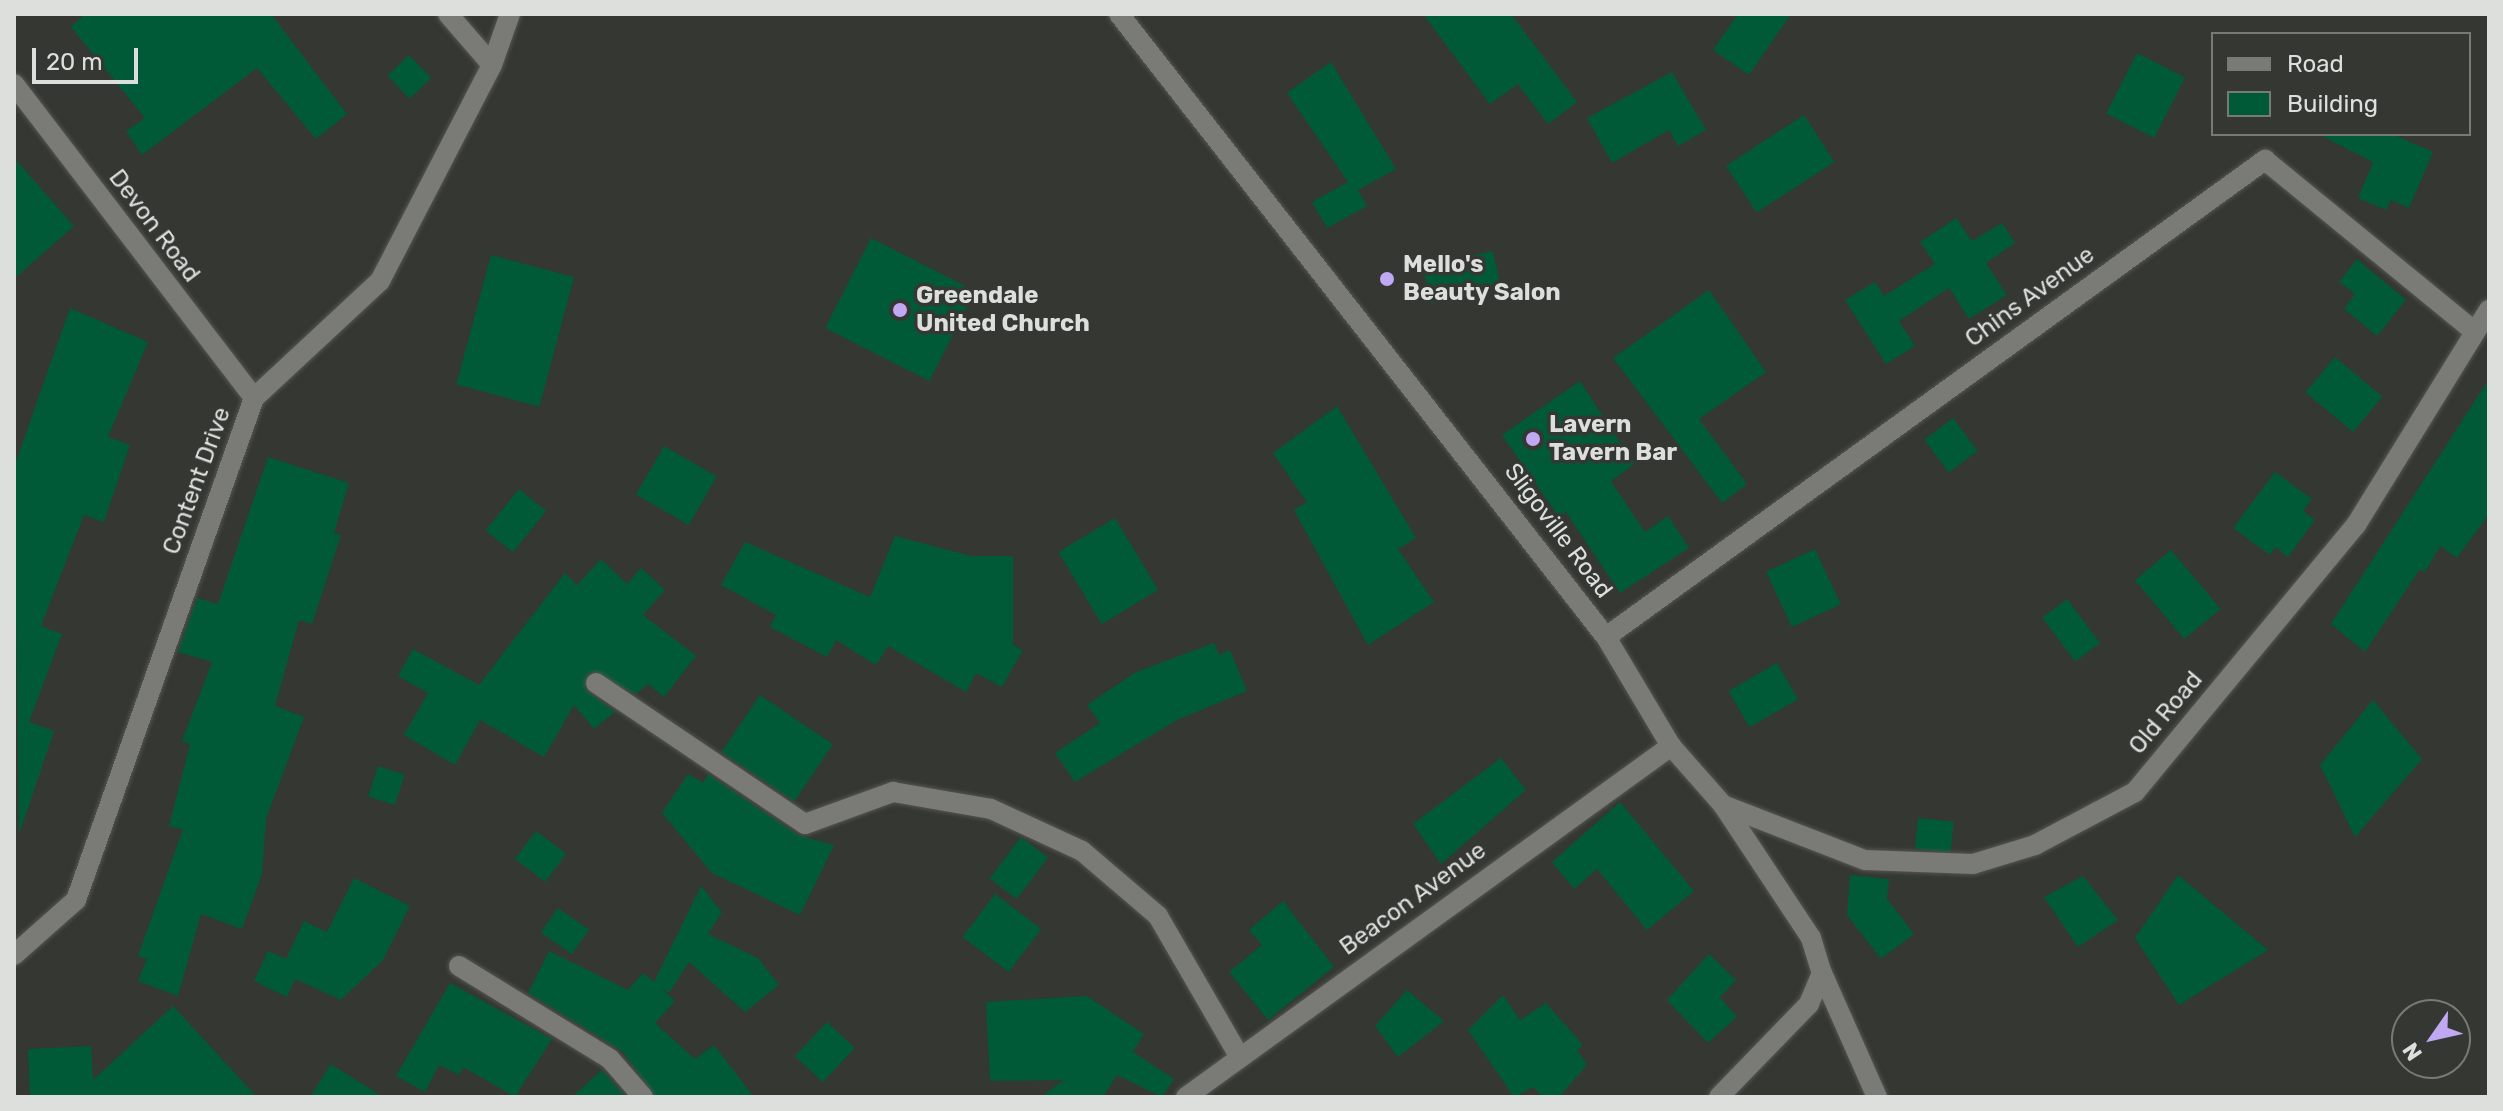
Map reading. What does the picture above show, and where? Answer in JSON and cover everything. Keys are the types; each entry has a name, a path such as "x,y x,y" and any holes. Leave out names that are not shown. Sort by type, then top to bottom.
{"street":[{"path":"448,14 492,65"},
{"name":"Content Drive","path":"14,955 76,900 254,398 380,281 492,65 510,14"},
{"name":"Sligoville Road","path":"1119,14 1606,637 1671,746 1723,805 1811,938 1822,973 1877,1097"},
{"name":"Devon Road","path":"15,86 254,398"},
{"name":"Chins Avenue","path":"1606,637 2265,160 2475,332"},
{"name":"Old Road","path":"1723,805 1865,860 1973,864 2035,845 2135,792 2356,525 2489,310"},
{"path":"596,683 805,824 893,792 991,809 1082,851 1158,916 1239,1056"},
{"name":"Beacon Avenue","path":"1186,1097 1671,746"},
{"path":"459,966 610,1059 643,1097"},
{"path":"1719,1097 1809,1004 1822,973"}],"building":[{"path":"85,14 271,14 347,114 316,139 257,68 142,155 126,131 145,118 71,27"},
{"path":"1423,14 1511,14 1577,102 1548,124 1518,84 1490,104"},
{"path":"1738,14 1791,14 1749,75 1713,50"},
{"path":"2137,53 2185,78 2154,138 2106,114"},
{"path":"409,55 431,78 410,99 387,76"},
{"path":"1331,62 1396,169 1358,190 1367,206 1327,228 1312,202 1348,182 1287,93"},
{"path":"1672,72 1706,130 1678,146 1669,130 1612,163 1587,118"},
{"path":"1804,115 1834,162 1757,213 1726,166"},
{"path":"2322,136 2397,136 2433,152 2409,208 2391,200 2386,210 2358,198 2373,162"},
{"path":"14,158 74,226 14,279"},
{"path":"1956,218 1972,241 2002,223 2015,243 1986,263 2007,295 1969,319 1949,288 1899,321 1915,346 1886,364 1845,300 1875,282 1884,296 1935,264 1920,242"},
{"name":"Greendale United Church","path":"871,238 975,291 929,381 825,328"},
{"path":"1493,251 1501,289 1431,304 1423,266"},
{"path":"491,255 574,277 539,407 456,384"},
{"path":"2357,259 2406,300 2377,336 2344,309 2355,294 2339,282"},
{"path":"1709,290 1766,372 1699,419 1747,484 1722,503 1613,358"},
{"path":"70,308 148,342 108,437 130,445 104,522 84,515 41,626 62,634 29,722 54,731 19,835 14,467"},
{"path":"2335,357 2382,397 2353,432 2305,392"},
{"path":"2489,379 2489,514 2457,558 2440,546 2425,572 2420,569 2365,652 2331,624"},
{"path":"1580,381 1634,464 1611,481 1645,532 1668,516 1689,548 1620,593 1566,512 1559,517 1502,435"},
{"path":"1337,406 1416,538 1398,549 1434,602 1368,645 1294,510 1307,502 1273,453"},
{"path":"1953,418 1978,451 1949,472 1924,440"},
{"path":"664,446 717,476 689,525 636,494"},
{"path":"268,457 349,483 334,533 341,535 312,624 299,620 275,706 304,717 266,819 262,874 242,929 201,914 178,996 138,981 147,959 138,956 183,829 169,826 190,744 182,741 212,662 178,652 197,598 218,604"},
{"path":"2275,472 2312,499 2303,511 2315,520 2288,557 2275,547 2270,555 2233,528"},
{"path":"519,489 546,511 513,552 486,530"},
{"path":"1115,518 1158,590 1102,624 1058,552"},
{"path":"895,536 971,556 1013,556 1013,645 1023,650 1002,687 976,673 966,692 888,646 876,665 836,640 827,657 770,627 776,615 721,585 745,542 870,597"},
{"path":"1815,549 1841,604 1792,627 1766,572"},
{"path":"2171,550 2220,609 2184,639 2135,580"},
{"path":"601,559 627,584 641,568 665,590 643,615 696,656 664,697 648,684 636,694 590,672 585,689 615,712 594,729 574,705 544,757 480,720 455,765 404,735 428,693 398,676 413,649 479,685 565,573 577,585"},
{"path":"2067,599 2100,643 2075,662 2042,618"},
{"path":"1214,643 1219,655 1230,650 1247,691 1177,720 1075,782 1055,753 1100,723 1087,705 1136,672"},
{"path":"1777,663 1798,699 1750,727 1729,691"},
{"path":"760,695 833,744 794,801 721,752"},
{"path":"2373,700 2422,759 2355,837 2320,765"},
{"path":"1501,758 1526,790 1441,864 1413,824"},
{"path":"378,766 405,775 395,805 368,796"},
{"path":"688,774 703,783 708,774 798,835 834,845 800,915 712,873 662,813"},
{"path":"1620,802 1694,891 1647,930 1597,869 1574,889 1552,862"},
{"path":"1918,818 1954,822 1951,853 1915,849"},
{"path":"536,831 566,854 545,882 515,859"},
{"path":"1021,837 1048,857 1017,899 990,879"},
{"path":"1850,875 1889,879 1887,899 1914,934 1881,959 1847,915"},
{"path":"2178,875 2268,950 2179,1005 2135,938"},
{"path":"2083,876 2118,920 2078,947 2044,897"},
{"path":"354,878 410,906 383,960 341,1000 295,979 287,997 254,981 268,951 286,959 304,921 327,932"},
{"path":"701,886 722,912 708,934 758,958 779,985 745,1012 689,962 669,993 660,988 675,1001 655,1023 695,1059 714,1045 754,1097 656,1097 622,1051 528,993 549,951 628,990 643,973 654,982"},
{"path":"995,894 1041,929 1009,972 963,937"},
{"path":"1283,901 1334,967 1268,1020 1229,972 1262,945 1249,930"},
{"path":"558,908 589,930 572,954 541,933"},
{"path":"1709,954 1736,980 1720,997 1737,1017 1708,1043 1667,1000"},
{"path":"450,983 552,1039 515,1097 463,1067 459,1075 439,1065 425,1092 396,1076"},
{"path":"1407,990 1444,1021 1398,1057 1375,1026"},
{"path":"1503,995 1520,1020 1546,1003 1583,1045 1577,1050 1587,1065 1559,1097 1542,1097 1534,1087 1514,1097 1468,1030"},
{"path":"1087,996 1144,1034 1133,1052 1174,1079 1162,1097 1117,1075 1103,1097 1041,1097 1064,1080 990,1081 986,1002"},
{"path":"173,1006 257,1097 30,1097 28,1049 91,1046 93,1080"},
{"path":"827,1022 855,1048 823,1082 795,1056"},
{"path":"331,1064 383,1097 310,1097"},
{"path":"602,1070 626,1097 572,1097"}],"place":[{"name":"Mello's Beauty Salon","path":"1387,279"},
{"name":"Greendale United Church","path":"900,310"},
{"name":"Lavern Tavern Bar","path":"1533,439"}]}
